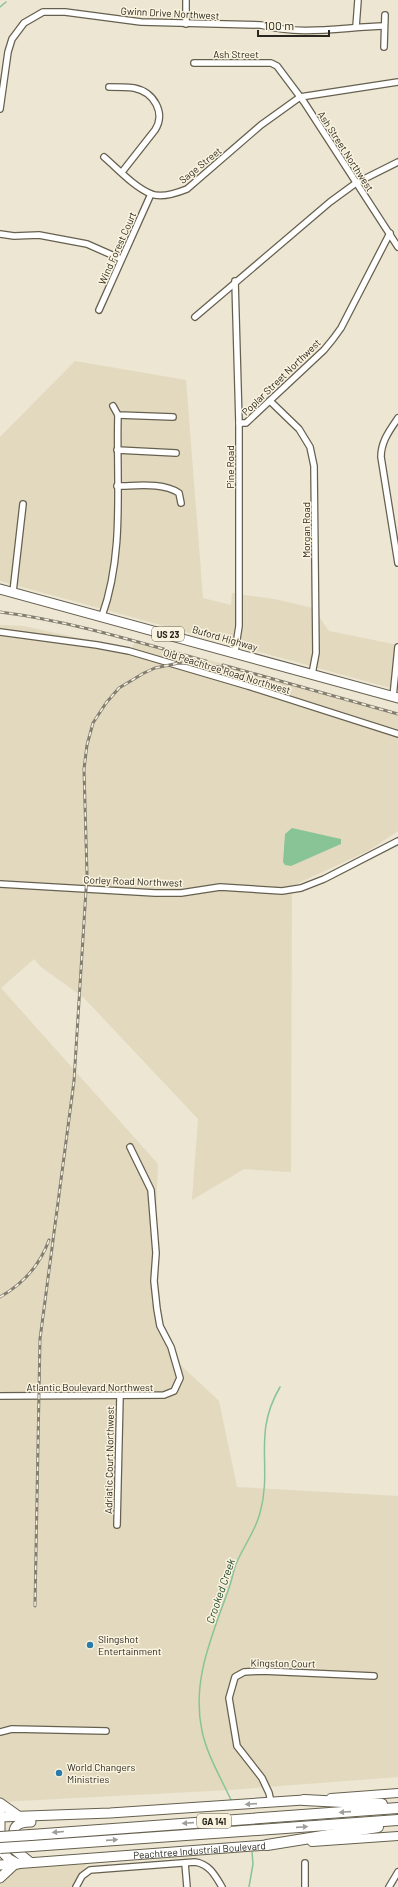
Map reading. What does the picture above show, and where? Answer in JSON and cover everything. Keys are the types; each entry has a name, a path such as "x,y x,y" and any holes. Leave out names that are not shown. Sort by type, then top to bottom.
{"highway":[{"path":"304,1800 398,1805"},
{"name":"GA 141","path":"0,1835 31,1835 398,1808"},
{"name":"Peachtree Industrial Boulevard","path":"0,1849 398,1820"},
{"path":"268,1845 398,1824"}],"main road":[{"name":"Buford Highway","path":"0,589 235,652 395,697"},
{"path":"0,1817 78,1814 398,1793"},
{"path":"0,1803 18,1816"},
{"path":"0,1811 0,1835"},
{"path":"30,1862 15,1850 13,1834 16,1825 20,1822 72,1820 78,1814"},
{"path":"0,1835 5,1824 18,1816"},
{"name":"Peachtree Industrial Boulevard","path":"0,1865 179,1850 398,1836"},
{"path":"0,1849 16,1864 0,1878"}],"street":[{"path":"186,0 186,24"},
{"path":"356,27 358,0"},
{"name":"Gwinn Drive Northwest","path":"0,109 8,52 12,39 24,23 43,12 65,12 141,22 260,25 279,30 330,31 356,27 384,26"},
{"path":"384,46 385,15"},
{"name":"Ash Street","path":"194,63 270,63 276,66"},
{"name":"Ash Street Northwest","path":"276,66 300,97 398,247"},
{"path":"300,97 398,82"},
{"path":"108,87 135,89 145,93 153,99 158,106 160,115 159,124 155,130 122,172"},
{"name":"Sage Street","path":"150,194 157,195 178,193 187,189 261,125 300,97"},
{"path":"104,157 150,194"},
{"path":"196,317 235,281 330,202 356,183 398,162"},
{"name":"Wind Forest Court","path":"99,310 150,194"},
{"name":"Poplar Street Northwest","path":"239,423 246,423 324,350 340,329 390,233"},
{"path":"0,234 14,236 40,235 87,244 122,259"},
{"name":"Pine Road","path":"235,281 239,423 238,626 235,652"},
{"name":"Morgan Road","path":"270,401 299,429 310,447 314,466 316,653 312,674"},
{"path":"102,616 113,578 117,547 118,415 113,406"},
{"path":"118,415 173,417"},
{"path":"398,418 385,438 381,453 398,563"},
{"path":"117,450 176,453"},
{"path":"118,486 161,486 174,489 179,493 181,504"},
{"path":"13,592 23,504"},
{"name":"Old Peachtree Road Northwest","path":"0,632 97,644 129,651 248,686 398,734"},
{"path":"395,697 398,647"},
{"name":"Corley Road Northwest","path":"0,884 155,893 181,893 220,887 282,891 301,888 324,879 398,841"},
{"name":"Atlantic Boulevard Northwest","path":"0,1396 164,1395 174,1392 177,1387 180,1378 171,1347 160,1326 157,1309 154,1281 156,1253 151,1190 130,1147"},
{"name":"Adriatic Court Northwest","path":"117,1525 120,1396"},
{"name":"Kingston Court","path":"271,1802 269,1793 262,1778 237,1746 229,1698 235,1677 244,1672 262,1671 374,1676"},
{"path":"0,1732 12,1729 106,1731"},
{"path":"179,1850 180,1860 185,1863"},
{"path":"187,1887 185,1863 190,1858 190,1850"},
{"path":"76,1887 82,1876 90,1870 185,1863 202,1863 208,1867 222,1887"},
{"path":"305,1863 305,1887"},
{"path":"389,1887 398,1872"}],"shaded area":[{"path":"75,361 186,380 203,598 231,605 232,593 274,599 313,608 329,631 398,645 398,690 0,581 0,437"},
{"path":"0,625 23,626 131,649 136,640 398,712 398,831 368,851 292,886 291,1172 244,1169 192,1200 198,1119 84,998 41,967 34,959 1,988 158,1164 152,1302 175,1360 219,1401 237,1487 398,1496 398,1777 229,1790 0,1802"},
{"path":"292,828 341,839 341,844 291,866 285,865 283,862 285,834"},
{"path":"89,1859 76,1887 0,1887 0,1868"}],"waterway":[{"path":"0,7 6,2"},
{"name":"Crooked Creek","path":"231,1800 204,1740 199,1712 201,1675 205,1658 235,1567 255,1527 260,1513 265,1480 264,1450 267,1420 272,1404 280,1387"},
{"name":"Crooked Creek","path":"249,1887 253,1864 252,1852"}],"railway":[{"path":"0,612 78,626 206,661"},
{"path":"35,1606 40,1339 74,1081 87,874 84,769 87,745 93,723 106,703 119,688 144,673 155,668 179,663 203,664 229,669"},
{"path":"223,665 398,714"},
{"path":"0,1297 16,1286 30,1273 41,1258 49,1240"}],"place":[{"name":"Slingshot Entertainment","path":"90,1645"},
{"name":"World Changers Ministries","path":"59,1773"}]}
